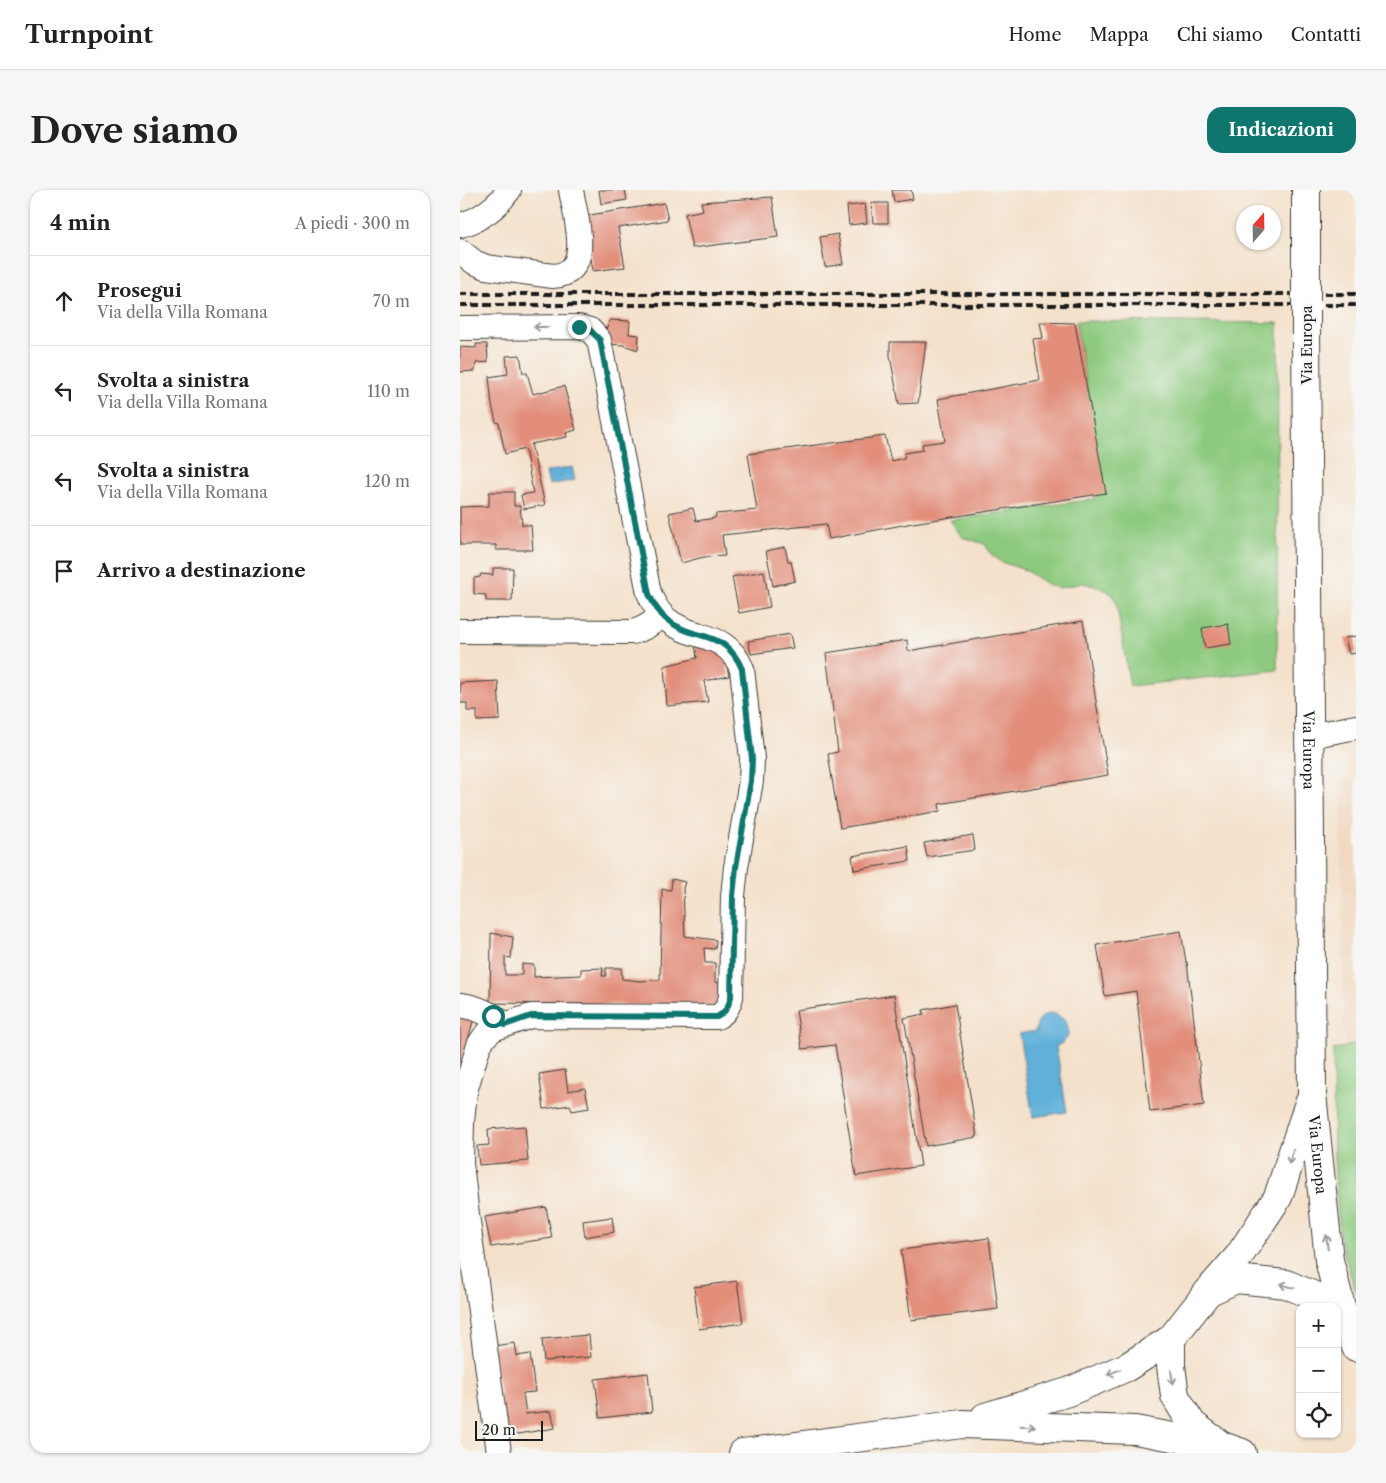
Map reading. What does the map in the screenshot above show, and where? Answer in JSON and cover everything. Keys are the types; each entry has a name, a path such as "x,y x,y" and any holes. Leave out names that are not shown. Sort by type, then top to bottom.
{"street":[{"path":"460,225 479,218 490,210 509,190"},
{"path":"460,251 474,262 486,267 552,276 570,271 576,264 580,251 571,190"},
{"name":"Via Europa","path":"1306,190 1312,1094 1329,1260 1339,1303"},
{"path":"460,328 579,327 590,330 600,340 649,594 655,606 666,619 680,627 726,646 732,650 737,658 742,669 752,759 751,781 736,867 733,896 731,997 725,1013 717,1017 531,1016 493,1029 479,1045 465,1092 461,1163 499,1453"},
{"path":"460,631 633,632 651,625 662,615"},
{"path":"1310,736 1356,727"},
{"path":"460,1005 481,1010 505,1025"},
{"path":"743,1453 962,1424 1068,1392 1127,1367 1171,1339 1239,1256 1278,1196 1312,1094"},
{"path":"1208,1292 1236,1279 1286,1284 1331,1303"},
{"name":"Via Europa","path":"1341,1310 1356,1348"},
{"path":"1171,1339 1171,1366 1175,1396 1192,1424 1232,1449"},
{"path":"962,1424 1135,1430 1232,1449"}],"shaded area":[{"path":"1356,758 1356,1044 1344,1047 1341,781 1349,779 1348,759"}],"green space":[{"path":"1076,321 1278,323 1277,670 1130,686 1116,601 1108,591 1083,583 1058,588 1047,584 1025,570 1001,562 991,554 985,544 962,537 950,520 1094,499 1103,489"},
{"path":"1356,1044 1356,1294 1340,1238 1334,1160 1333,1050"}],"water":[{"path":"572,467 575,480 549,485 546,472"},
{"path":"1051,1013 1063,1019 1068,1028 1066,1038 1056,1046 1067,1112 1033,1117 1019,1034 1036,1031 1040,1019"}],"building":[{"path":"599,190 625,190 627,200 601,204"},
{"path":"892,190 911,190 913,199 894,202"},
{"path":"772,197 778,237 692,248 685,214 703,210 701,202"},
{"path":"664,203 668,220 618,228 625,267 593,271 584,216"},
{"path":"871,203 888,203 888,223 873,223"},
{"path":"865,204 867,223 849,225 847,206"},
{"path":"838,234 843,264 825,267 820,237"},
{"path":"610,320 630,321 629,334 639,335 638,350 623,345 605,344 603,331 607,328"},
{"path":"1040,322 1075,323 1106,493 913,523 829,539 826,524 722,535 725,556 704,557 681,563 669,513 693,508 696,521 715,518 716,514 757,510 748,454 885,436 891,461 904,458 905,453 923,450 922,444 945,441 938,399 1040,380 1033,339 1043,338"},
{"path":"890,342 926,342 918,403 899,404 890,356"},
{"path":"476,344 487,344 488,362 476,363 475,371 460,372 460,347 476,348"},
{"path":"520,355 523,373 527,373 533,394 564,386 576,430 566,433 567,437 531,444 545,505 524,509 521,495 533,493 525,449 505,454 499,423 496,422 492,405 489,377 508,374 506,356"},
{"path":"489,492 514,492 514,506 520,506 522,525 531,525 533,550 496,550 496,545 460,545 460,507 489,506"},
{"path":"785,547 788,561 791,561 795,581 773,586 766,551"},
{"path":"493,568 513,568 512,601 486,601 486,595 474,594 474,578 480,577 481,574 493,575"},
{"path":"764,571 770,607 739,613 732,577"},
{"path":"1083,621 1108,775 939,804 940,811 840,828 828,754 838,752 826,653 907,640 908,651"},
{"path":"1228,624 1231,644 1205,648 1202,628"},
{"path":"790,634 793,648 751,654 748,641"},
{"path":"1356,636 1356,653 1349,654 1345,638"},
{"path":"695,644 725,656 729,676 704,681 708,702 667,706 664,666 697,658"},
{"path":"498,681 500,720 477,721 477,711 467,711 467,703 460,703 460,683"},
{"path":"973,835 975,850 927,857 924,843"},
{"path":"908,846 910,861 854,870 852,856"},
{"path":"672,879 685,882 683,888 685,936 716,940 715,949 704,948 705,963 715,963 715,982 726,985 724,1006 490,1003 491,933 513,937 511,958 505,957 505,975 522,975 522,964 534,965 534,977 581,975 581,969 603,968 602,976 606,976 606,968 621,968 622,979 640,981 660,980 662,889 671,890"},
{"path":"1181,931 1187,962 1204,1105 1150,1112 1136,991 1105,996 1097,945"},
{"path":"894,995 921,1166 856,1176 835,1045 802,1049 796,1010"},
{"path":"955,1004 977,1137 926,1146 904,1018 924,1014 923,1010"},
{"path":"460,1015 474,1018 461,1065 460,1065"},
{"path":"565,1070 568,1091 585,1088 589,1108 572,1111 570,1105 544,1109 539,1074"},
{"path":"525,1126 528,1161 479,1165 477,1146 489,1145 488,1129"},
{"path":"546,1207 552,1238 491,1247 485,1217"},
{"path":"612,1217 614,1232 585,1237 583,1221"},
{"path":"989,1238 998,1309 911,1320 901,1250"},
{"path":"737,1281 743,1323 699,1329 694,1287"},
{"path":"589,1335 591,1357 544,1361 542,1339"},
{"path":"515,1343 517,1356 530,1354 535,1392 523,1393 526,1414 551,1411 555,1428 506,1436 493,1346"},
{"path":"648,1373 652,1412 600,1418 595,1379"}],"railway":[{"path":"460,294 1356,294"},
{"path":"460,305 1356,305"}],"route":[{"path":"493,1016 505,1025 531,1016 717,1017 725,1013 731,997 733,896 736,867 751,781 752,759 742,669 732,650 726,646 680,627 666,619 655,606 649,594 600,340 590,330 579,327"}]}
